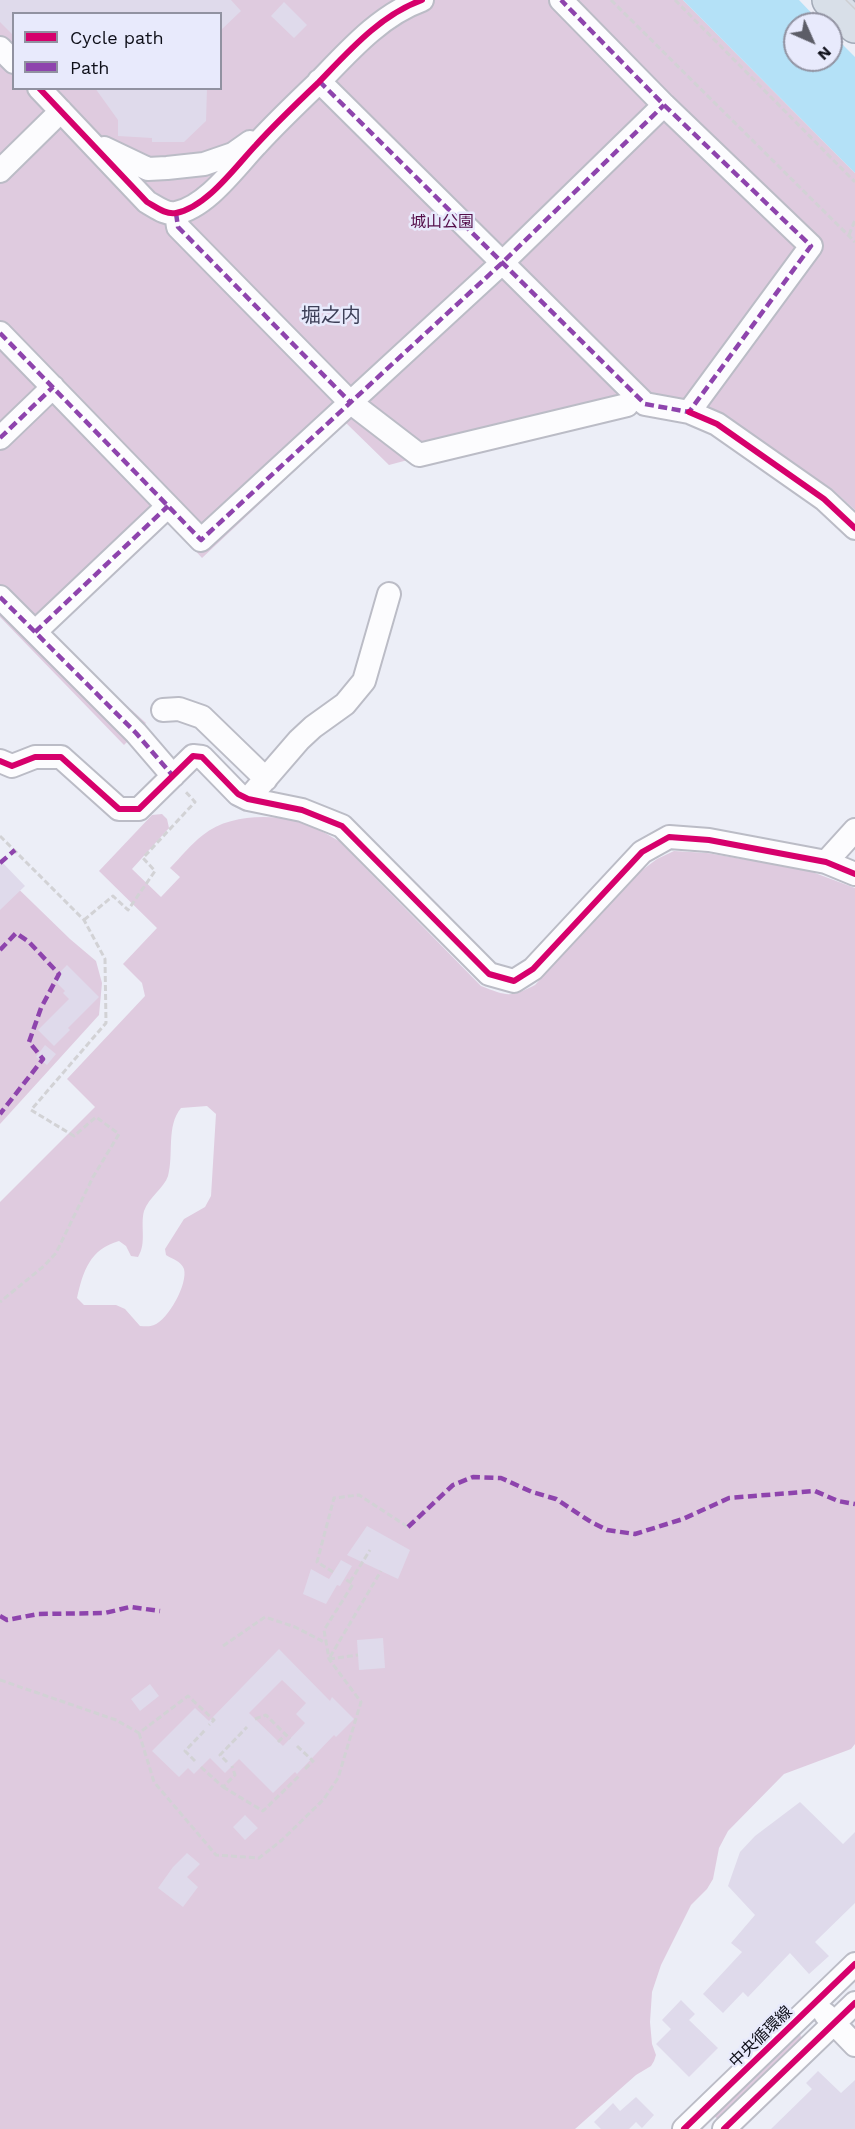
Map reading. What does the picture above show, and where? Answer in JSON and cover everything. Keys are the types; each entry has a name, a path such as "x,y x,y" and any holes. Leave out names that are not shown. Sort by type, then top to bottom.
{"highway":[{"path":"829,0 855,26"}],"street":[{"path":"41,90 147,202 163,211 176,213 195,205 212,192 274,125 351,48 384,22 422,0"},
{"path":"561,0 664,105 811,246 689,412"},
{"path":"0,48 12,60"},
{"path":"319,81 645,404 689,412 717,424 824,499 855,528"},
{"path":"0,333 201,540 502,263 664,105"},
{"path":"0,171 61,111"},
{"path":"90,140 118,156 148,168 204,164 233,154 274,125"},
{"path":"147,202 140,189 141,181 148,168"},
{"path":"176,213 178,227 350,402 419,455 627,405"},
{"path":"0,438 53,387"},
{"path":"35,632 168,506"},
{"path":"248,799 313,727 345,704 364,681 389,594"},
{"path":"0,597 136,733 173,776"},
{"path":"163,710 180,709 202,717 266,779"},
{"path":"0,761 12,766 35,757 61,757 119,810 140,809 194,756 202,757 238,794 248,799 302,810 342,826 489,974 514,981 533,969 642,852 669,837 709,840 826,862 855,874"},
{"path":"826,862 855,830"},
{"name":"中央循環線","path":"684,2129 855,1964"},
{"path":"724,2129 855,2003"},
{"path":"814,2004 855,2045"},
{"path":"701,2113 718,2129"}],"path":[{"path":"611,0 855,242"},
{"path":"675,0 855,182"},
{"path":"849,235 855,220"},
{"path":"84,920 113,896 128,910 155,871 143,858 195,802 173,776"},
{"path":"0,836 84,920 105,959 106,1023 31,1110 74,1136 96,1117 119,1134 93,1177 56,1252 44,1266 0,1302"},
{"path":"333,1572 317,1563 334,1498 359,1495 408,1527"},
{"path":"350,1582 370,1550"},
{"path":"329,1659 381,1571"},
{"path":"0,1680 116,1720 139,1733 154,1782 216,1855 259,1858 282,1840 324,1799 338,1778 361,1702 329,1659 324,1630 353,1584 345,1579"},
{"path":"223,1646 266,1617 295,1627 326,1643"},
{"path":"329,1659 358,1655"},
{"path":"139,1733 188,1696 214,1720 209,1725"},
{"path":"255,1719 266,1715 290,1739"},
{"path":"227,1761 220,1755 247,1727"},
{"path":"195,1761 185,1751 206,1729"},
{"path":"278,1742 285,1735"},
{"path":"297,1746 313,1761 303,1771"},
{"path":"223,1787 235,1774 232,1766"},
{"path":"201,1767 223,1787 263,1811 299,1776"}],"green space":[{"name":"城山公園","path":"0,0 683,0 855,173 855,510 832,489 708,410 646,412 602,408 389,465 346,423 202,558 167,520 48,634 146,723 124,745 0,617"},
{"path":"162,814 167,819 169,828 132,869 161,897 180,877 170,868 194,842 212,829 246,818 270,817 299,821 339,841 481,986 508,994 520,992 535,985 637,874 657,859 674,851 707,853 807,870 855,888 855,1744 851,1749 784,1774 728,1831 719,1848 713,1879 707,1889 691,1905 661,1965 652,1992 650,2022 652,2044 656,2055 654,2061 651,2066 636,2075 575,2129 0,2129 0,1202 95,1107 67,1079 145,996 142,983 123,964 157,928 99,871 152,815","holes":["207,1106 216,1114 211,1196 205,1207 184,1219 165,1249 166,1255 179,1262 184,1269 183,1283 171,1309 154,1325 140,1326 125,1309 116,1305 84,1305 77,1298 82,1279 89,1262 101,1249 119,1241 126,1246 131,1256 138,1257 141,1252 144,1211 168,1176 173,1123 176,1115 181,1108"]},
{"path":"0,871 96,961 102,983 99,1015 0,1124"},
{"path":"800,2034 802,2040 719,2120 714,2116 796,2035"}],"water":[{"path":"683,0 799,0 810,12 783,12 783,72 843,72 843,45 855,57 855,173"}],"building":[{"path":"0,0 231,0 241,11 222,29 222,12 12,12 12,34 0,22"},
{"path":"284,2 307,25 294,38 271,16"},
{"path":"96,90 207,90 206,121 184,142 152,142 152,138 118,136 118,120"},
{"path":"0,860 25,886 0,910"},
{"path":"67,965 99,997 68,1028 70,1030 54,1046 38,1030 69,999 63,993 65,991 53,979"},
{"path":"45,1045 56,1054 47,1065 36,1057"},
{"path":"367,1526 410,1550 398,1579 347,1555"},
{"path":"341,1560 352,1566 326,1604 303,1594 311,1569 329,1579"},
{"path":"383,1638 385,1668 359,1670 357,1640"},
{"path":"279,1649 330,1701 332,1697 354,1719 336,1737 334,1735 297,1774 295,1772 273,1793 239,1759 225,1773 210,1758 194,1774 188,1768 179,1777 152,1751 195,1708 209,1721","holes":["282,1680 306,1703 296,1714 305,1723 283,1746 249,1713"]},
{"path":"150,1684 159,1696 140,1711 131,1699"},
{"path":"800,1802 843,1844 855,1832 855,1903 815,1942 829,1956 809,1974 790,1953 748,1997 743,1992 723,2013 703,1994 742,1952 731,1943 755,1915 728,1886 740,1852 755,1836"},
{"path":"245,1815 258,1828 245,1840 233,1827"},
{"path":"187,1853 200,1864 187,1877 198,1887 183,1907 158,1888 173,1867"},
{"path":"681,2000 695,2014 689,2020 718,2048 689,2077 656,2044 671,2029 662,2020"},
{"path":"818,2071 841,2093 855,2080 855,2129 771,2129 812,2089 806,2083"},
{"path":"636,2097 654,2115 642,2128 636,2122 629,2129 601,2129 594,2122 613,2103 620,2111"}],"tram line":[{"path":"846,0 855,9"}],"marked path":[{"path":"319,81 645,404 689,412 811,246 664,105 561,0"},
{"path":"0,333 201,540 502,263 664,105"},
{"path":"176,213 178,227 350,402"},
{"path":"0,438 53,387"},
{"path":"35,632 168,506"},
{"path":"0,597 136,733 173,776"},
{"path":"0,863 15,850"},
{"path":"0,950 16,933 29,942 59,974 41,1008 29,1042 43,1059 0,1114"},
{"path":"408,1527 453,1485 473,1477 501,1478 532,1492 556,1499 607,1530 635,1534 683,1519 729,1498 815,1491 838,1501 855,1504"},
{"path":"0,1616 7,1620 38,1614 105,1613 130,1607 160,1611"}],"cycle path":[{"path":"41,90 147,202 165,212 176,213 199,203 220,185 271,129 353,47 392,15 422,0"},
{"path":"689,412 717,424 824,499 855,528"},
{"path":"0,761 12,766 35,757 61,757 119,809 139,809 193,756 202,757 238,794 248,799 302,810 342,826 489,974 514,981 533,969 642,852 669,837 709,840 826,862 855,874"},
{"path":"684,2129 855,1964"},
{"path":"724,2129 855,2003"}],"district":[{"name":"堀之内","path":"331,316"}]}
